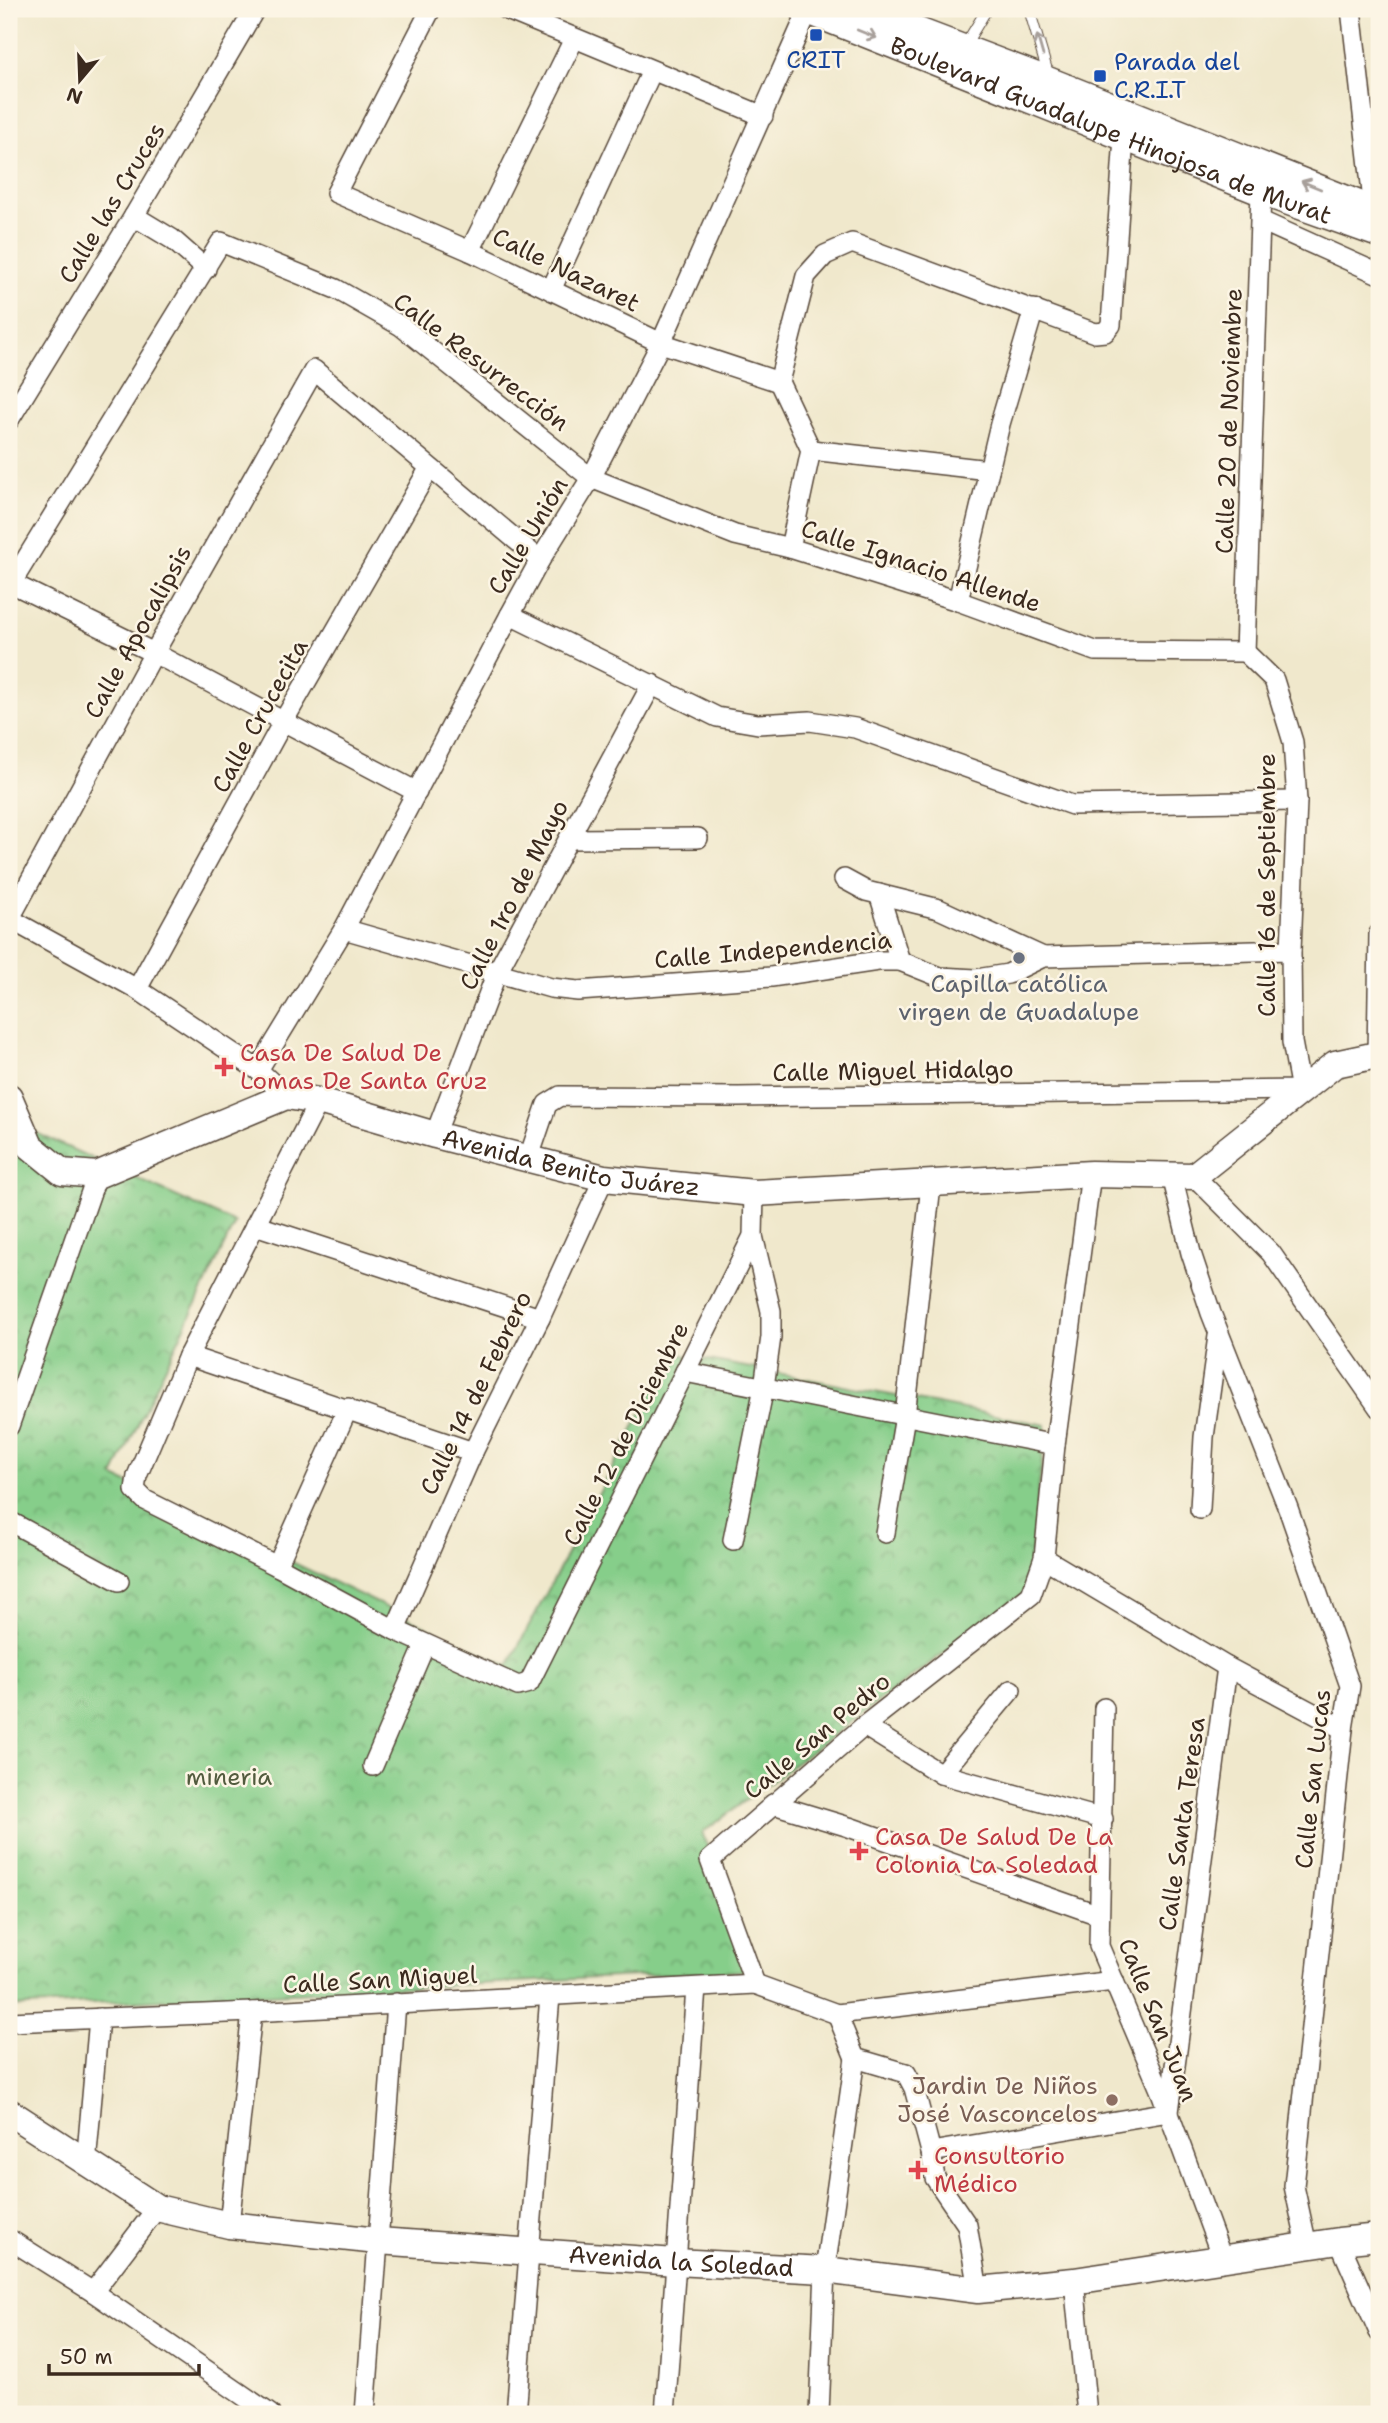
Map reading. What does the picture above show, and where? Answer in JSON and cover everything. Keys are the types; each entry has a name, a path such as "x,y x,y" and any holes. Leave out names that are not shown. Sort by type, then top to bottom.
{"street":[{"name":"Calle las Cruces","path":"9,420 134,216 254,9"},
{"name":"Calle Nazaret","path":"431,9 335,193 470,251 661,343 779,382"},
{"path":"505,9 763,116"},
{"name":"Boulevard Guadalupe Hinojosa de Murat","path":"860,9 1050,81 1378,219"},
{"path":"1351,9 1378,219"},
{"name":"Boulevard Guadalupe Hinojosa de Murat","path":"806,10 1261,192 1378,219"},
{"name":"Calle Unión","path":"258,1070 344,929 510,615 591,478 661,343 763,116 806,10"},
{"path":"470,251 574,39"},
{"path":"551,290 652,71"},
{"path":"790,548 811,450 779,382 806,276 825,255 852,243 1095,333 1105,332 1111,325 1124,137"},
{"name":"Calle 20 de Noviembre","path":"1245,652 1261,192"},
{"path":"134,216 172,239 206,269 9,584 154,653 417,792"},
{"path":"1261,221 1379,274"},
{"name":"Calle Resurrección","path":"206,269 221,242 336,289 401,326 591,478"},
{"path":"958,601 1000,424 1034,309"},
{"name":"Calle Apocalipsis","path":"9,920 154,653 314,370 429,469"},
{"path":"811,450 989,470"},
{"path":"429,469 540,561"},
{"name":"Calle Crucecita","path":"137,989 283,722 429,469"},
{"name":"Calle Ignacio Allende","path":"591,478 735,535 790,548 958,601 1095,651 1245,652"},
{"path":"510,615 717,718 758,724 810,721 855,727 1072,805 1297,801"},
{"name":"Calle 16 de Septiembre","path":"1245,652 1274,680 1293,742 1297,801 1291,950 1292,1042 1301,1090"},
{"name":"Calle 1ro de Mayo","path":"435,1135 497,972 652,684"},
{"path":"569,839 698,838"},
{"path":"844,879 866,891 939,909 1043,957"},
{"path":"879,894 900,961"},
{"path":"9,920 137,989 258,1070 286,1096 97,1175 62,1172 30,1146 9,1097"},
{"name":"Calle Independencia","path":"344,929 551,988 578,991 771,977 878,961 900,961 940,977 976,979 1008,974 1043,957 1291,950"},
{"path":"1379,934 1378,1056 1335,1064 1183,1176 1271,1253 1379,1408"},
{"name":"Calle Miguel Hidalgo","path":"528,1160 547,1104 560,1096 737,1097 1301,1090"},
{"name":"Avenida Benito Juárez","path":"286,1096 319,1101 435,1135 604,1178 754,1193 1091,1174 1183,1176"},
{"path":"319,1101 188,1356 137,1476 135,1490 145,1500 425,1645 373,1766"},
{"name":"Calle San Pedro","path":"755,1984 710,1860 864,1726 1031,1595 1044,1558 1055,1445 1091,1174"},
{"path":"9,1426 97,1175"},
{"name":"Calle San Lucas","path":"1183,1176 1191,1253 1218,1333 1288,1508 1350,1686 1343,1729 1294,2186 1307,2246"},
{"name":"Calle 14 de Febrero","path":"395,1630 473,1452 540,1318 604,1178"},
{"path":"886,1534 905,1416 931,1185"},
{"name":"Calle 12 de Diciembre","path":"425,1645 518,1686 529,1683 752,1236 754,1193"},
{"path":"255,1225 540,1318"},
{"path":"733,1540 764,1387 771,1337 771,1311 752,1236"},
{"path":"1200,1508 1204,1437 1218,1333"},
{"path":"188,1356 473,1452"},
{"path":"685,1372 1055,1445"},
{"path":"277,1566 348,1408"},
{"path":"9,1521 119,1581"},
{"path":"1044,1558 1227,1667 1343,1729"},
{"name":"Calle Santa Teresa","path":"1169,2112 1227,1667"},
{"path":"941,1774 1011,1690"},
{"name":"Calle San Juan","path":"1104,1708 1099,1946 1169,2112 1222,2258"},
{"path":"864,1726 941,1774 1103,1819"},
{"path":"773,1804 849,1827 1099,1915"},
{"path":"755,1984 837,2014 1114,1981"},
{"name":"Calle San Miguel","path":"9,2022 251,2012 755,1984"},
{"path":"665,2414 696,1988"},
{"path":"516,2414 550,1996"},
{"path":"365,2414 396,2003"},
{"path":"229,2225 251,2012"},
{"path":"819,2414 825,2270 855,2058 837,2014"},
{"path":"86,2164 99,2018"},
{"path":"855,2058 906,2073 914,2088 935,2178 967,2225 978,2290"},
{"name":"Avenida la Soledad","path":"9,2112 157,2208 229,2225 378,2241 825,2270 978,2290 1074,2281 1379,2237"},
{"path":"931,2152 1169,2112"},
{"path":"93,2292 157,2208"},
{"path":"9,2239 93,2292 270,2414"},
{"path":"1339,2241 1379,2332"},
{"path":"1074,2281 1087,2414"}],"lane":[{"path":"963,49 987,9"},
{"path":"1030,9 1050,81"}],"green space":[{"name":"mineria","path":"9,1111 14,1123 235,1223 113,1476 508,1666 673,1353 1046,1425 1027,1591 702,1833 760,1970 9,2007"}],"place":[{"name":"CRIT","path":"816,35"},
{"name":"Parada del C.R.I.T","path":"1100,76"},
{"name":"Capilla católica virgen de Guadalupe","path":"1019,958"},
{"name":"Casa De Salud De Lomas De Santa Cruz","path":"224,1067"},
{"name":"Casa De Salud De La Colonia La Soledad","path":"859,1851"},
{"name":"Jardin De Niños José Vasconcelos","path":"1112,2100"},
{"name":"Consultorio Médico","path":"918,2170"}]}
